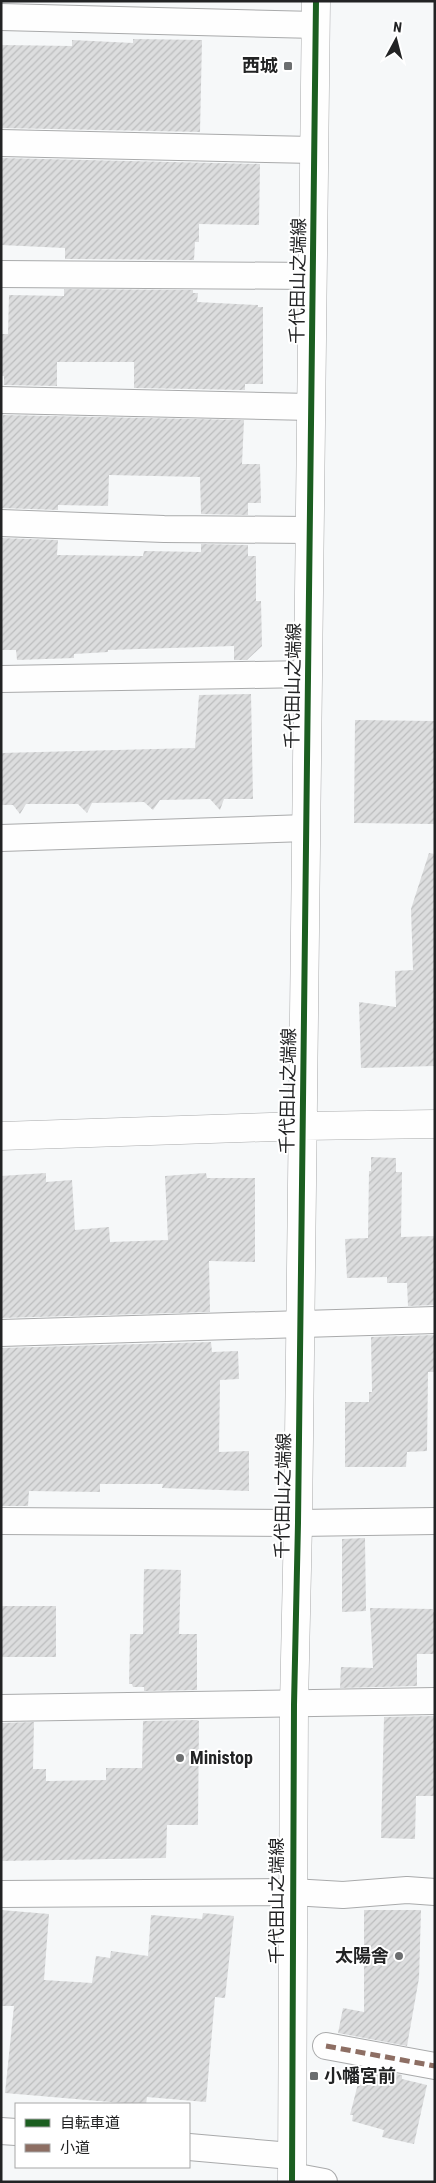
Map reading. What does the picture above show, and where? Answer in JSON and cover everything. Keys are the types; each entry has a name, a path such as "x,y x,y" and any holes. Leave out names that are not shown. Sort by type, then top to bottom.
{"street":[{"path":"1,17 316,13"},
{"name":"千代田山之端線","path":"292,2171 294,1705 298,1523 316,13"},
{"path":"1,143 314,150"},
{"path":"1,274 313,276"},
{"path":"1,400 311,406"},
{"path":"1,524 164,529 310,530"},
{"path":"1,679 308,674"},
{"path":"1,838 306,828"},
{"path":"1,1136 302,1126 435,1124"},
{"path":"1,1333 435,1320"},
{"path":"1,1520 298,1523 435,1521"},
{"path":"1,1708 294,1705 435,1701"},
{"path":"1,1894 292,1892 343,1894 407,1890 435,1892"},
{"path":"326,2046 435,2066"},
{"path":"1,2131 15,2132"},
{"path":"190,2147 292,2171 324,2182"}],"building":[{"path":"133,39 202,40 200,132 1,128 1,45 72,46 72,40 133,43"},
{"path":"1,158 260,164 259,225 199,224 199,242 195,242 194,260 65,259 65,248 1,245"},
{"path":"64,289 193,290 193,293 198,293 197,302 258,305 258,307 263,307 263,384 245,384 245,390 134,388 134,362 57,362 57,386 4,385 4,376 1,376 1,334 8,334 9,295 64,296"},
{"path":"3,415 244,420 242,464 260,464 261,503 248,503 248,515 201,514 200,477 109,475 108,506 58,505 58,510 1,508"},
{"path":"1,538 58,540 57,555 143,556 144,551 201,552 201,544 248,545 248,556 256,556 256,601 261,601 262,646 247,660 234,660 234,646 108,650 108,652 74,654 74,658 17,660 16,650 1,650"},
{"path":"251,694 253,799 224,799 220,810 210,799 160,800 153,810 144,802 92,803 87,813 78,804 26,804 20,814 13,805 1,805 1,753 195,748 199,695"},
{"path":"355,720 435,721 435,824 354,823"},
{"path":"429,853 435,854 435,1066 361,1068 359,1002 396,1007 395,971 413,970 411,909"},
{"path":"371,1157 396,1158 396,1172 402,1172 401,1237 435,1236 435,1305 408,1306 407,1283 387,1283 387,1277 347,1278 345,1239 368,1238"},
{"path":"46,1173 46,1182 72,1180 75,1230 109,1227 110,1242 168,1240 165,1176 206,1173 207,1178 255,1178 255,1262 209,1261 210,1312 1,1318 1,1176"},
{"path":"435,1335 435,1372 428,1372 427,1451 407,1452 406,1467 345,1467 345,1402 369,1402 369,1392 372,1392 371,1337"},
{"path":"211,1342 212,1352 238,1351 239,1379 220,1380 219,1452 249,1451 249,1491 162,1488 163,1484 100,1484 100,1492 29,1491 28,1506 1,1506 1,1348"},
{"path":"365,1538 366,1611 342,1612 342,1539"},
{"path":"144,1569 181,1570 179,1634 197,1634 197,1690 144,1691 144,1687 133,1687 132,1684 129,1684 130,1634 143,1634"},
{"path":"1,1606 56,1606 56,1657 1,1657"},
{"path":"370,1608 433,1609 433,1612 435,1612 435,1654 417,1654 417,1686 340,1688 341,1667 373,1668"},
{"path":"435,1716 435,1796 416,1796 415,1839 381,1838 384,1717"},
{"path":"143,1721 199,1721 198,1825 167,1825 166,1858 1,1861 1,1723 34,1722 33,1769 46,1769 46,1781 106,1780 106,1768 142,1768"},
{"path":"1,1910 49,1914 44,1980 92,1983 96,1956 110,1958 111,1951 148,1956 151,1915 202,1919 203,1913 234,1916 225,1998 215,1997 206,2102 147,2097 146,2103 122,2103 5,2093 14,2006 1,2006"},
{"path":"364,1910 421,1910 419,1978 407,2046 338,2033 343,2008 364,2012"},
{"path":"362,2068 402,2075 402,2079 427,2085 414,2144 382,2137 384,2130 352,2121 353,2115 350,2115"}],"marked path":[{"path":"326,2046 435,2066"}],"cycle path":[{"path":"292,2182 294,1705 298,1523 316,1"}],"place":[{"name":"西城","path":"288,66"},
{"name":"Ministop","path":"180,1758"},
{"name":"太陽舎","path":"399,1956"},
{"name":"小幡宮前","path":"314,2076"}]}
